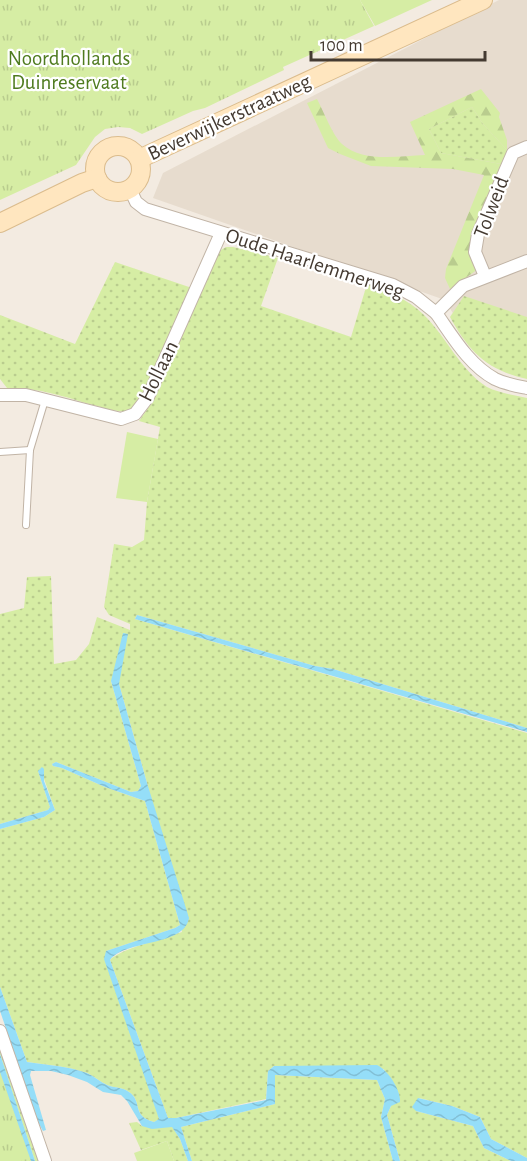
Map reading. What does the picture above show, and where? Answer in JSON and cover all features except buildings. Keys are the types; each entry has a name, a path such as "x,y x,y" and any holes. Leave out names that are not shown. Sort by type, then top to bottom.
{"main road":[{"name":"Beverwijkerstraatweg","path":"139,159 483,0"},
{"path":"123,146 135,153 139,159 140,177 130,189 113,191 106,188 97,178 98,158 109,148 123,146"},
{"path":"0,223 97,178"}],"street":[{"name":"Tolweid","path":"485,276 476,252 478,234 513,153 527,147"},
{"name":"Oude Haarlemmerweg","path":"130,189 136,202 145,210 393,285 416,297 436,314 460,348 496,380 527,388"},
{"name":"Hollaan","path":"0,395 26,395 121,419 135,414 148,397 221,233"},
{"path":"436,314 463,286 527,261"},
{"path":"0,1031 45,1161"}],"lane":[{"path":"26,525 30,450 45,400"},
{"path":"0,452 30,450"}],"shaded area":[{"path":"499,0 527,0 527,369 476,352 445,300 153,198 163,173"}],"green space":[{"name":"Noordhollands Duinreservaat","path":"0,0 360,0 374,26 283,67 284,70 205,108 193,111 142,134 130,128 105,129 95,137 76,165 0,200"},
{"path":"360,0 432,0 375,26"},
{"path":"481,89 500,113 499,117 507,140 507,150 483,124 472,107 429,129 441,153 501,164 471,239 471,252 478,268 450,289 445,278 446,269 484,175 453,169 371,166 340,154 328,148 307,103 317,99 335,135 350,150 381,157 425,155 410,122"},
{"path":"472,107 483,124 507,150 501,164 441,153 429,129"},
{"path":"226,247 278,258 261,306 351,337 367,284 374,286 397,296 417,309 477,380 487,387 527,398 527,728 333,669 315,666 137,615 135,619 527,733 527,1158 491,1139 480,1117 452,1106 419,1098 416,1111 473,1126 484,1148 511,1161 400,1161 387,1115 391,1106 384,1069 274,1066 268,1071 266,1099 168,1118 110,960 132,948 182,932 147,783 119,684 111,681 141,786 138,791 131,792 56,762 52,764 145,801 180,925 106,951 160,1119 154,1122 142,1116 136,1100 129,1092 107,1085 87,1073 65,1067 27,1062 0,987 0,829 44,817 55,810 42,773 38,771 50,807 48,810 0,824 0,614 24,608 27,577 51,576 54,664 76,660 89,644 97,617 130,630 130,624 109,615 104,607 114,544 132,547 144,540 147,502 160,427 139,421 151,404 217,256"},
{"path":"115,262 192,288 140,400 130,411 120,411 49,393 7,388 0,379 0,315 75,344"},
{"path":"464,296 527,317 527,379 490,365 464,340 450,317"},
{"path":"127,432 158,439 147,502 116,498"},
{"path":"0,1040 40,1161 35,1161 0,1055"},
{"path":"0,1069 32,1161 0,1161"},
{"path":"275,1075 377,1080 385,1099 381,1117 393,1161 192,1161 181,1127 275,1104"},
{"path":"137,1122 142,1126 172,1126 180,1139 188,1161 174,1161 167,1141 141,1150 129,1123"},
{"path":"167,1141 174,1161 137,1161 134,1153"}],"water":[{"path":"137,615 315,666 333,669 527,728 527,732 135,619"},
{"path":"123,633 128,634 119,684 189,918 185,927 177,934 128,949 118,953 110,960 168,1118 266,1100 268,1071 274,1066 377,1065 389,1076 400,1097 400,1102 391,1106 387,1115 400,1161 393,1161 381,1117 385,1099 377,1080 275,1075 275,1104 181,1127 192,1161 188,1161 180,1139 172,1127 152,1129 142,1126 121,1095 103,1092 87,1082 68,1075 51,1071 31,1071 30,1075 46,1130 43,1131 38,1122 0,1011 0,987 27,1062 65,1067 87,1073 107,1085 129,1092 136,1100 142,1116 154,1122 159,1119 104,959 106,951 180,925 145,801 52,764 56,762 131,792 138,791 141,786 111,681"},
{"path":"42,767 44,781 55,810 44,817 0,829 0,824 48,810 50,807 38,771"},
{"path":"0,1054 35,1161 31,1161 0,1072"},
{"path":"418,1098 452,1106 480,1117 491,1139 527,1158 527,1161 511,1161 484,1148 473,1126 416,1111 412,1107"}]}
